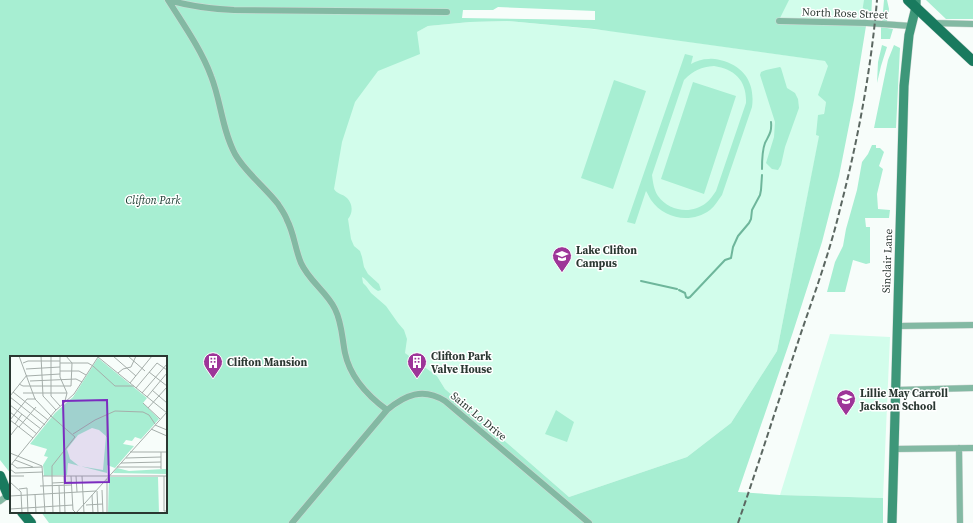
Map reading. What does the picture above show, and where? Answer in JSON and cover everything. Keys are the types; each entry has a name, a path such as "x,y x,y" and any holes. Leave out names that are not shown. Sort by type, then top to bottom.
{"main road":[{"path":"913,2 973,62"},
{"name":"Sinclair Lane","path":"892,523 904,86 913,2"},
{"path":"0,476 4,496"},
{"path":"0,487 4,496"},
{"path":"23,513 31,523"}],"street":[{"path":"168,0 198,7 221,9 447,12"},
{"path":"168,0 194,43 211,76 227,136 235,154 284,213 288,221 301,263 312,280 334,306 338,314 347,362 351,371 365,391 387,410"},
{"name":"North Rose Street","path":"779,21 844,22 911,26"},
{"path":"933,23 973,24"},
{"path":"898,326 973,325"},
{"path":"896,390 973,388"},
{"name":"Saint Lo Drive","path":"292,523 387,410 401,399 416,394 428,394 440,397 589,523"},
{"path":"959,448 960,523"},
{"path":"894,449 973,448"}],"shaded area":[{"path":"784,0 870,0 866,26 777,24"},
{"name":"Lake Clifton Campus","path":"507,21 612,31 834,62 777,351 731,423 687,457 569,497 445,389 437,376 382,337 320,252 328,89 396,43 428,26 470,22"},
{"name":"Lillie May Carroll Jackson School","path":"830,334 890,337 883,498 780,495"}],"green space":[{"name":"Clifton Park","path":"0,0 789,0 777,24 866,26 854,100 839,176 822,242 738,492 780,495 883,498 883,523 49,523 42,513 167,513 167,356 10,356 10,473 0,460","holes":["498,7 595,11 595,20 462,18 463,10 493,10","507,21 594,29 825,61 828,66 818,95 826,102 824,114 818,115 816,135 819,136 777,351 731,423 687,457 569,497 445,389 437,376 405,353 407,339 404,330 386,306 371,293 363,283 362,277 375,289 378,291 381,290 379,284 368,274 364,267 360,251 354,246 351,239 348,219 351,211 350,203 347,198 334,189 342,142 355,102 378,71 420,54 417,32 428,26 470,22"]},
{"path":"864,0 872,0 871,19 861,19"},
{"path":"884,0 887,0 889,9 887,21 897,22 892,24 882,23"},
{"path":"926,0 973,0 973,19 946,19"},
{"path":"881,27 893,29 890,39 881,39"},
{"path":"882,45 887,47 877,83 878,62"},
{"path":"894,45 900,48 896,128 874,128 888,60"},
{"path":"685,54 693,56 691,64 697,61 713,59 724,61 738,68 747,78 750,85 753,99 752,107 722,195 710,210 695,217 686,218 663,212 651,200 646,191 635,224 627,222","holes":["714,66 734,73 742,82 746,95 746,103 716,191 707,202 700,207 680,210 668,205 658,196 653,184 652,175 684,80 694,71 701,68"]},
{"path":"780,67 787,88 795,93 798,99 799,108 785,147 781,165 778,170 772,169 766,163 774,137 775,122 760,75 761,72 766,70"},
{"path":"614,80 646,91 613,189 581,178"},
{"path":"693,82 736,96 704,194 661,179"},
{"path":"872,145 876,145 876,148 880,148 884,152 879,166 883,169 877,194 878,209 890,210 889,218 865,218 866,227 870,227 870,263 866,264 853,260 845,292 827,292 835,262 843,246 846,229 857,190 862,162"},
{"path":"556,410 574,422 567,442 545,434"}],"waterway":[{"path":"762,169 763,149 771,131 771,122"},
{"path":"679,290 685,293 686,297 690,297 725,260 731,258 733,247 738,236 749,223 752,210 760,195 762,175"},
{"path":"641,281 677,289"}],"railway":[{"path":"738,523 836,225 853,157 863,105 877,0"}],"place":[{"name":"Lake Clifton Campus","path":"562,273"},
{"name":"Clifton Mansion","path":"213,379"},
{"name":"Clifton Park Valve House","path":"417,379"},
{"name":"Lillie May Carroll Jackson School","path":"846,416"}]}
